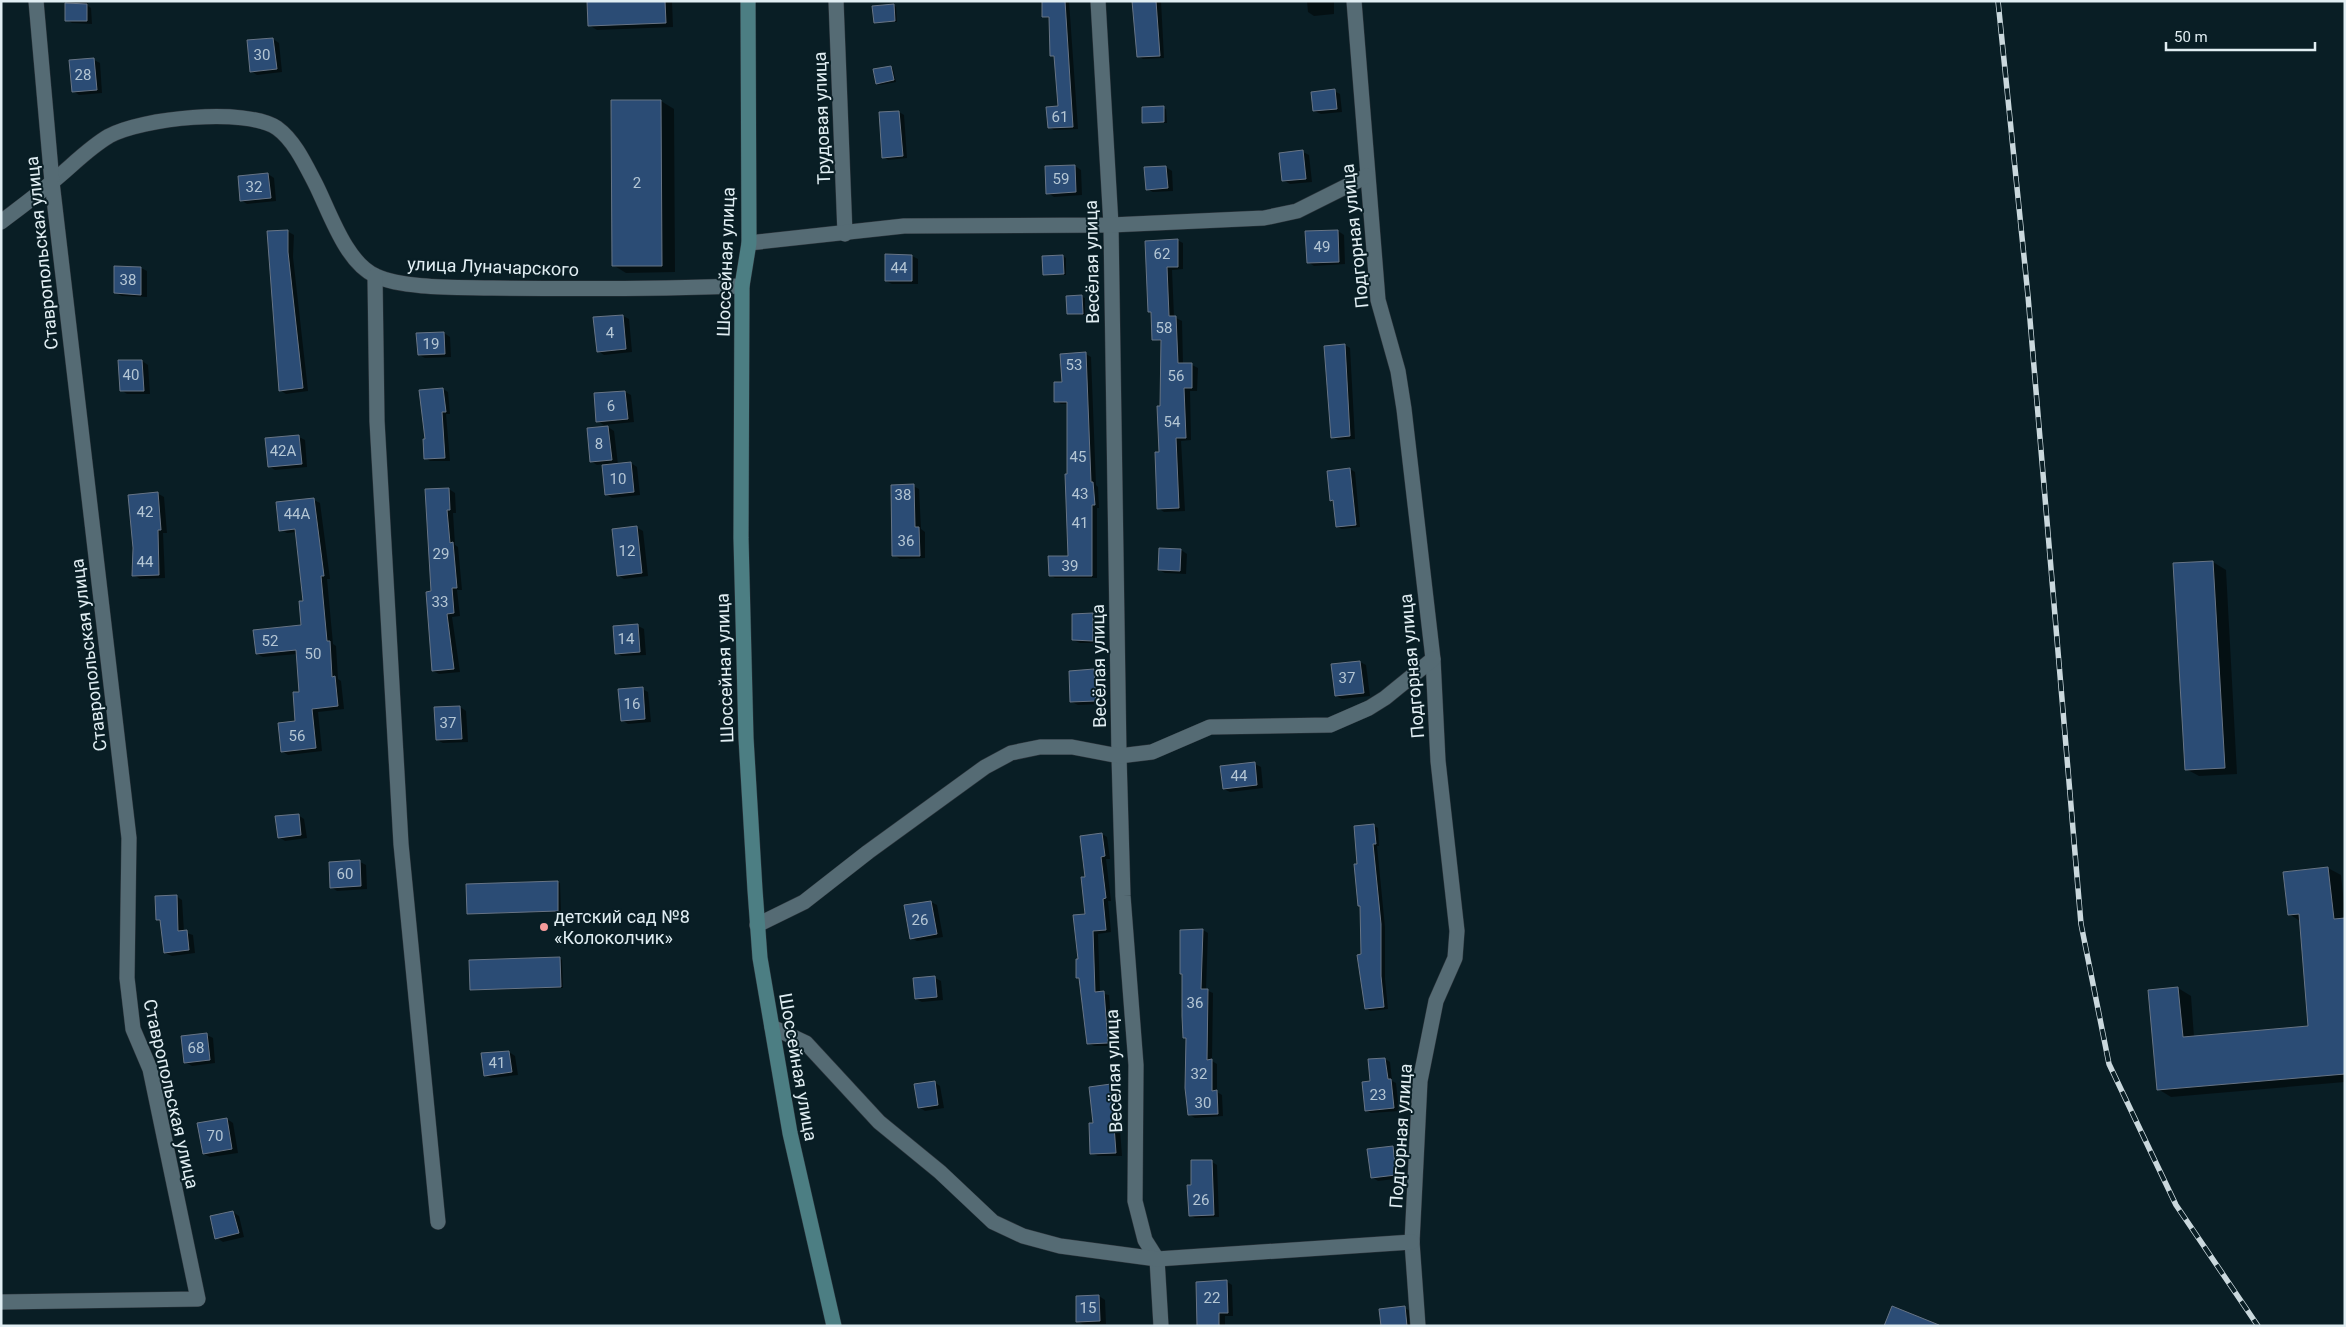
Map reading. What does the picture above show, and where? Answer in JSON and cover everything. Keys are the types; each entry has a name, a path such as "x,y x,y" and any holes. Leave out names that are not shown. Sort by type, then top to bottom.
{"main road":[{"name":"Шоссейная улица","path":"748,1 749,243 742,286 742,586 746,738 757,925 760,958 790,1133 834,1326"}],"street":[{"name":"Ставропольская улица","path":"1,1302 198,1299 150,1069 133,1029 127,978 130,838 52,182 36,1"},
{"name":"Трудовая улица","path":"836,1 845,234"},
{"name":"Весёлая улица","path":"1098,1 1111,225 1119,756 1123,896 1136,1065 1135,1201 1145,1240 1157,1259 1160,1326"},
{"name":"Подгорная улица","path":"1354,1 1378,300 1398,370 1404,409 1432,658 1438,761 1457,931 1455,958 1436,1001 1420,1082 1412,1242 1418,1326"},
{"name":"улица Луначарского","path":"1,222 52,182 88,150 110,136 134,126 163,120 241,116 263,121 278,129 294,146 356,262 375,276 396,282 461,287 632,290 742,286"},
{"path":"749,243 845,234 904,226 1111,225 1264,218 1297,211 1367,176"},
{"path":"375,276 377,421 401,844 438,1222"},
{"path":"757,925 804,902 868,852 985,767 1011,753 1040,747 1072,747 1119,756 1152,752 1210,727 1330,725 1369,708 1385,698 1432,658"},
{"path":"772,1027 806,1043 879,1122 940,1172 993,1222 1023,1236 1060,1246 1157,1259 1412,1242"}],"building":[{"path":"587,1 665,1 666,23 588,26"},
{"path":"1042,1 1065,1 1073,127 1048,128 1046,107 1058,106 1054,56 1050,56 1049,17 1042,17"},
{"path":"1132,1 1156,1 1160,56 1137,57"},
{"path":"65,3 87,4 87,21 65,21"},
{"path":"894,4 895,21 874,23 872,6"},
{"path":"273,38 277,69 250,72 247,40"},
{"path":"94,58 97,90 72,92 69,60"},
{"path":"891,66 894,80 876,84 873,69"},
{"path":"1335,89 1337,109 1313,111 1311,92"},
{"path":"611,100 661,100 662,266 612,266"},
{"path":"1164,106 1164,122 1142,123 1142,107"},
{"path":"899,111 903,156 882,158 879,112"},
{"path":"1303,150 1306,179 1282,181 1279,153"},
{"path":"1075,165 1076,192 1046,194 1045,166"},
{"path":"1166,166 1168,188 1146,190 1144,167"},
{"path":"268,173 271,198 240,201 238,176"},
{"path":"288,230 288,252 303,388 279,391 267,231"},
{"path":"1338,230 1339,262 1307,263 1305,231"},
{"path":"1178,239 1178,267 1167,267 1169,316 1176,316 1178,363 1192,363 1192,388 1184,388 1186,438 1176,438 1179,508 1157,509 1155,452 1159,452 1157,406 1160,406 1161,340 1152,340 1151,312 1148,312 1145,241"},
{"path":"885,254 912,255 912,281 885,281"},
{"path":"1063,255 1064,274 1043,275 1042,256"},
{"path":"114,266 141,267 141,295 114,293"},
{"path":"1082,295 1083,314 1067,314 1066,296"},
{"path":"623,315 626,349 597,352 593,317"},
{"path":"444,332 445,354 418,355 416,333"},
{"path":"1345,344 1350,436 1331,438 1324,346"},
{"path":"1086,352 1091,482 1093,482 1095,505 1092,505 1092,576 1049,576 1048,556 1068,556 1065,474 1067,474 1067,402 1054,402 1054,382 1062,382 1060,354"},
{"path":"118,360 142,360 144,391 120,391"},
{"path":"443,388 446,412 442,412 445,458 424,459 423,439 425,439 419,390"},
{"path":"625,391 628,419 596,422 594,393"},
{"path":"608,426 612,460 590,462 587,428"},
{"path":"299,435 302,464 268,467 265,438"},
{"path":"631,462 634,492 605,495 602,465"},
{"path":"1350,468 1356,525 1336,527 1333,500 1330,501 1327,471"},
{"path":"914,484 915,527 919,527 920,556 892,556 891,485"},
{"path":"449,488 450,510 447,510 450,543 453,542 457,588 452,588 454,613 447,614 454,669 432,671 426,592 431,591 425,489"},
{"path":"158,492 161,530 158,530 159,575 132,576 133,548 128,495"},
{"path":"314,498 324,576 321,576 327,641 330,641 332,677 335,676 338,706 312,709 316,748 281,752 278,723 295,721 293,692 299,692 296,650 256,654 253,630 301,625 299,601 303,601 295,529 279,531 276,502"},
{"path":"637,526 642,573 617,576 612,529"},
{"path":"1159,548 1181,549 1180,571 1158,570"},
{"path":"2213,561 2225,768 2185,770 2173,563"},
{"path":"1093,613 1093,641 1072,640 1072,614"},
{"path":"638,624 640,652 615,654 613,626"},
{"path":"1360,661 1364,693 1335,696 1331,664"},
{"path":"1094,669 1096,701 1070,702 1069,671"},
{"path":"643,687 645,719 621,721 618,689"},
{"path":"460,706 462,739 436,740 434,707"},
{"path":"1255,762 1257,785 1223,789 1220,766"},
{"path":"299,814 301,835 278,838 275,816"},
{"path":"1374,824 1376,844 1373,844 1381,924 1381,976 1384,1007 1365,1009 1357,955 1361,954 1360,906 1358,906 1354,864 1357,864 1354,826"},
{"path":"1102,833 1105,856 1101,857 1106,898 1103,899 1106,930 1093,931 1095,992 1104,991 1108,1043 1087,1044 1079,978 1076,978 1076,959 1078,959 1073,915 1085,914 1081,877 1085,877 1080,836"},
{"path":"360,860 361,886 330,888 329,862"},
{"path":"2328,867 2334,919 2345,918 2345,1074 2157,1090 2148,990 2178,987 2183,1037 2308,1026 2299,914 2288,915 2283,872"},
{"path":"558,881 558,911 467,914 466,884"},
{"path":"177,895 178,931 187,930 189,950 164,953 160,920 156,920 155,896"},
{"path":"931,901 937,934 910,939 904,905"},
{"path":"1203,929 1201,989 1208,989 1207,1060 1212,1059 1212,1091 1217,1090 1218,1114 1188,1115 1185,1088 1186,1038 1183,1038 1182,974 1180,974 1180,930"},
{"path":"560,957 561,987 470,990 469,960"},
{"path":"935,976 937,997 915,999 913,978"},
{"path":"207,1033 210,1060 184,1063 181,1036"},
{"path":"509,1051 512,1072 484,1076 481,1053"},
{"path":"1385,1058 1388,1079 1391,1079 1394,1108 1365,1111 1362,1082 1370,1081 1368,1059"},
{"path":"935,1081 938,1105 918,1108 914,1084"},
{"path":"1111,1084 1116,1153 1090,1154 1089,1123 1093,1123 1089,1087"},
{"path":"227,1118 232,1149 203,1154 197,1123"},
{"path":"1393,1146 1396,1175 1371,1178 1367,1149"},
{"path":"1191,1160 1212,1160 1214,1215 1189,1216 1187,1185 1191,1185"},
{"path":"233,1211 239,1233 215,1239 210,1216"},
{"path":"1227,1280 1228,1313 1219,1313 1219,1326 1197,1326 1196,1282"},
{"path":"1099,1295 1100,1321 1076,1322 1076,1296"},
{"path":"1405,1306 1407,1326 1381,1326 1379,1309"},
{"path":"1892,1306 1939,1325 1939,1326 1884,1326"}],"railway":[{"path":"1998,1 2028,296 2081,924 2109,1064 2176,1205 2258,1326"}],"place":[{"name":"детский сад №8 «Колоколчик»","path":"544,927"}]}
